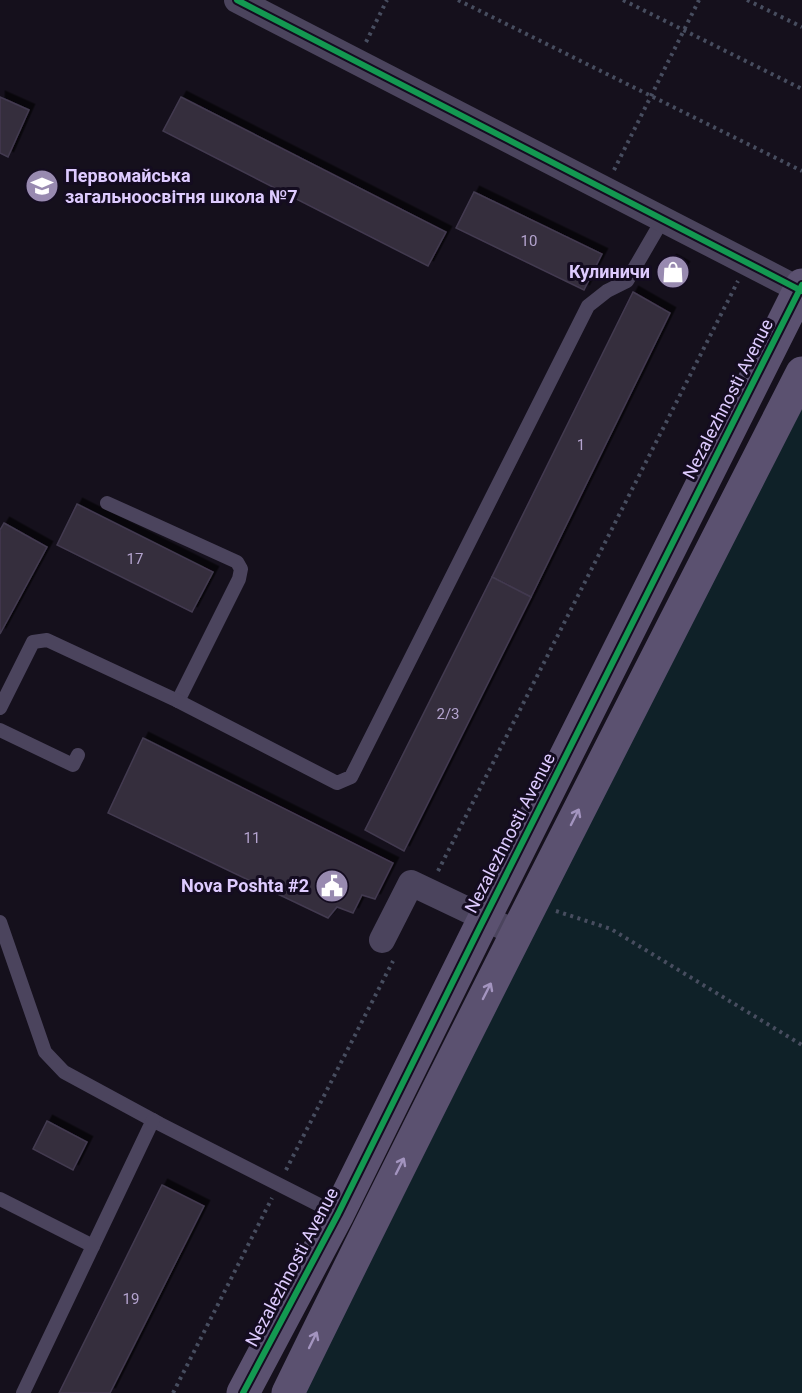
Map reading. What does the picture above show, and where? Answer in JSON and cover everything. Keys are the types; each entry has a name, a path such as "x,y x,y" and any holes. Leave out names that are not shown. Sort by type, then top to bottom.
{"street":[{"path":"237,0 801,289"},
{"name":"Nezalezhnosti Avenue","path":"288,1393 353,1220 484,918 801,289"},
{"name":"Nezalezhnosti Avenue","path":"243,1393 353,1220 516,933 802,374"},
{"path":"389,947 411,883 516,933"}],"lane":[{"path":"0,708 33,642 47,640 178,701 337,783 351,777 588,306 607,291 627,281 663,219"},
{"path":"106,502 237,562 241,569 239,579 178,701"},
{"path":"0,730 74,765 78,755"},
{"path":"0,922 45,1052 64,1072 153,1120 353,1220"},
{"path":"23,1393 153,1120"},
{"path":"0,1198 93,1246"}],"path":[{"path":"356,62 387,0"},
{"path":"458,0 802,171"},
{"path":"623,0 802,89"},
{"path":"604,189 699,0"},
{"path":"747,0 802,27"},
{"path":"428,891 748,263"},
{"path":"532,902 611,929 802,1045"},
{"path":"173,1393 279,1184 389,947"}],"shaded area":[{"path":"802,375 802,1393 293,1393"}],"building":[{"path":"0,97 29,110 8,157 0,153"},
{"path":"181,97 446,232 428,266 163,131"},
{"path":"474,192 602,254 584,290 456,228"},
{"name":"Кулиничи","path":"671,260 684,267 675,283 662,277"},
{"path":"633,292 670,313 531,597 492,577"},
{"path":"77,504 213,572 192,612 57,545"},
{"path":"4,523 47,547 0,634 0,530"},
{"path":"492,577 531,597 404,851 365,830"},
{"path":"143,738 393,863 375,899 362,895 353,913 337,907 328,918 108,813"},
{"path":"47,1121 87,1142 73,1170 33,1149"},
{"path":"162,1185 204,1206 110,1393 59,1393"}],"cycle path":[{"path":"237,0 802,291"},
{"path":"243,1393 338,1214 802,285"}],"place":[{"name":"Первомайська загальноосвітня школа №7","path":"42,186"},
{"name":"Кулиничи","path":"673,272"},
{"name":"Nova Poshta #2","path":"332,886"}]}
